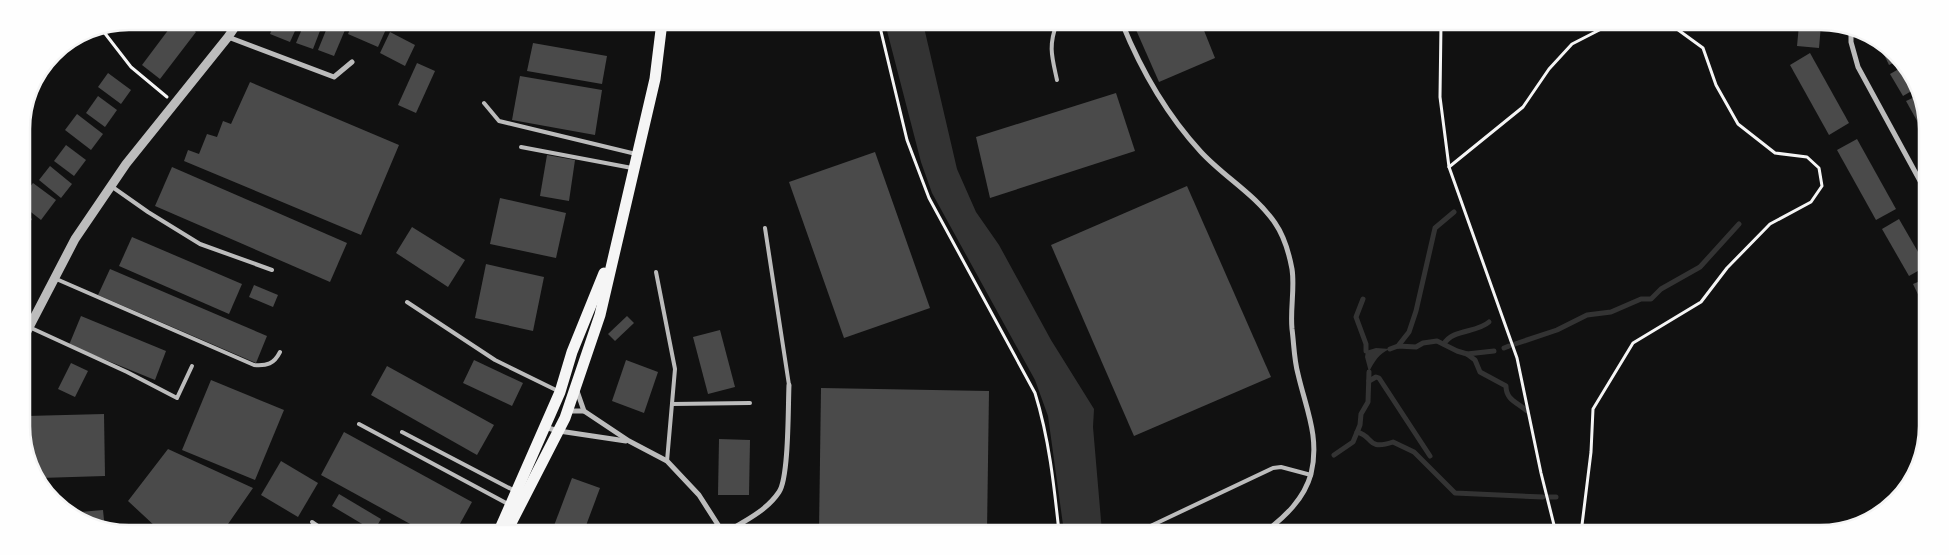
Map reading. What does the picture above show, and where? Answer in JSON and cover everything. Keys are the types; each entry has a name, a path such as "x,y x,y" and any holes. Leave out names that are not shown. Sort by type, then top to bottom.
{"main road":[{"path":"502,525 531,457 541,452 561,411 568,411 600,315 655,79 661,30"},
{"path":"509,525 542,464 560,392 575,346 616,241"}],"street":[{"path":"30,325 75,239 126,164 233,30"},
{"path":"1125,30 1155,91 1201,152 1254,200 1274,223 1286,246 1292,270 1291,322 1298,374 1311,417 1315,449 1311,475 1302,496 1284,518 1274,525"},
{"path":"1851,35 1858,68 1919,179"},
{"path":"228,37 334,77 352,62"},
{"path":"738,525 764,509 781,490 786,463 789,385"},
{"path":"576,388 584,412"},
{"path":"568,411 584,412 629,441 667,461 699,495 718,525"},
{"path":"552,429 629,441"}],"lane":[{"path":"1054,30 1051,38 1057,80"},
{"path":"484,103 499,121 638,155"},
{"path":"521,147 635,168"},
{"path":"111,186 148,212 200,244 272,270"},
{"path":"765,228 789,385"},
{"path":"656,272 676,369 667,461"},
{"path":"54,278 254,365 266,366 275,361 280,352"},
{"path":"407,302 495,360 560,392"},
{"path":"30,327 127,372 177,398 192,366"},
{"path":"672,404 750,404"},
{"path":"359,424 510,505"},
{"path":"402,432 516,491 522,490 535,466 542,464"},
{"path":"1153,525 1273,468 1281,467 1311,475"},
{"path":"312,522 316,525"}],"path":[{"path":"881,30 907,140 929,198 1035,393 1042,417 1049,455 1058,525"},
{"path":"1441,30 1440,97 1449,168 1517,358 1540,473 1554,525"},
{"path":"1449,168 1523,107 1549,69 1572,44 1599,30"},
{"path":"1582,525 1591,452 1593,409 1633,343 1701,302 1727,268 1770,224 1811,202 1822,186 1819,168 1807,157 1775,153 1738,124 1716,85 1703,48 1678,30"},
{"path":"104,33 131,67 175,104"}],"shaded area":[{"path":"887,30 925,30 957,169 976,212 999,245 1051,340 1094,409 1093,427 1101,525 1063,525 1048,416 1035,380 932,193 921,162"},
{"path":"1376,348 1390,349 1380,355 1369,372 1365,357 1366,351"}],"building":[{"path":"168,30 193,30 196,32 160,79 142,65"},
{"path":"272,30 295,30 290,42 270,34"},
{"path":"302,30 320,30 313,49 296,43"},
{"path":"326,30 345,30 334,56 318,50"},
{"path":"350,30 386,30 378,47 348,34"},
{"path":"1136,30 1204,30 1215,58 1159,82"},
{"path":"1799,30 1821,30 1819,48 1797,46"},
{"path":"390,32 415,45 405,66 380,53"},
{"path":"533,43 607,56 602,84 527,71"},
{"path":"1810,53 1849,123 1829,135 1790,65"},
{"path":"1883,53 1894,63 1889,65"},
{"path":"417,63 435,71 416,113 398,105"},
{"path":"1899,69 1912,91 1903,96 1890,74"},
{"path":"108,73 131,90 121,104 98,87"},
{"path":"520,76 602,90 595,135 512,120"},
{"path":"250,82 399,145 361,235 184,161 188,150 199,154 207,134 217,137 223,121 231,124"},
{"path":"1116,93 1135,151 990,198 976,137"},
{"path":"98,96 117,110 105,127 86,113"},
{"path":"1914,97 1919,124 1906,101"},
{"path":"77,114 103,134 91,150 65,130"},
{"path":"1857,139 1896,209 1876,220 1837,150"},
{"path":"66,145 86,160 74,176 54,161"},
{"path":"875,152 930,308 844,338 789,182"},
{"path":"547,155 575,160 569,201 540,196"},
{"path":"50,166 72,184 61,198 39,180"},
{"path":"172,167 347,243 330,282 155,206"},
{"path":"33,183 56,200 41,220 30,211 30,187"},
{"path":"1187,186 1271,377 1134,436 1051,245"},
{"path":"500,198 566,213 556,258 490,244"},
{"path":"1899,219 1919,254 1919,270 1909,276 1882,229"},
{"path":"412,227 465,260 448,287 396,253"},
{"path":"132,237 242,284 229,314 119,266"},
{"path":"486,264 544,277 533,331 475,318"},
{"path":"110,269 267,336 256,363 98,295"},
{"path":"1919,282 1919,296 1913,284"},
{"path":"254,285 278,295 273,307 249,297"},
{"path":"81,316 166,351 155,380 69,345"},
{"path":"627,316 634,323 615,341 608,334"},
{"path":"720,330 735,387 708,394 693,337"},
{"path":"474,360 523,383 512,406 463,383"},
{"path":"626,360 658,372 644,413 612,401"},
{"path":"71,363 88,371 75,397 58,389"},
{"path":"387,366 494,425 477,455 371,395"},
{"path":"211,380 284,410 255,480 182,450"},
{"path":"821,388 989,391 987,525 819,525"},
{"path":"104,414 105,476 45,478 35,458 31,439 30,416"},
{"path":"344,432 472,502 459,525 412,525 321,475"},
{"path":"719,439 750,440 749,495 718,495"},
{"path":"168,449 253,488 228,524 230,525 154,525 128,501"},
{"path":"281,461 318,483 298,517 261,495"},
{"path":"572,478 600,488 586,525 554,525"},
{"path":"339,494 381,519 378,525 364,525 332,506"},
{"path":"103,510 104,522 80,512"}],"waterway":[{"path":"1398,346 1409,332 1416,311 1435,228 1454,212"},
{"path":"1515,344 1557,330 1587,315 1611,312 1641,299 1651,299 1661,289 1700,267 1739,224"},
{"path":"1363,299 1356,317 1366,344 1366,351"},
{"path":"1444,344 1448,339 1459,333 1478,328 1489,322"},
{"path":"1390,349 1398,346 1416,347 1423,343 1437,341 1467,354 1494,351"},
{"path":"1504,348 1509,346"},
{"path":"1467,354 1475,360 1480,372 1506,386 1506,391 1510,398 1527,411"},
{"path":"1334,455 1353,442 1360,425 1361,414 1368,402 1369,372"},
{"path":"1369,381 1376,377 1379,378 1430,456"},
{"path":"1357,432 1374,444 1393,442 1414,452 1455,493 1543,497"},
{"path":"1548,497 1556,497"}]}
